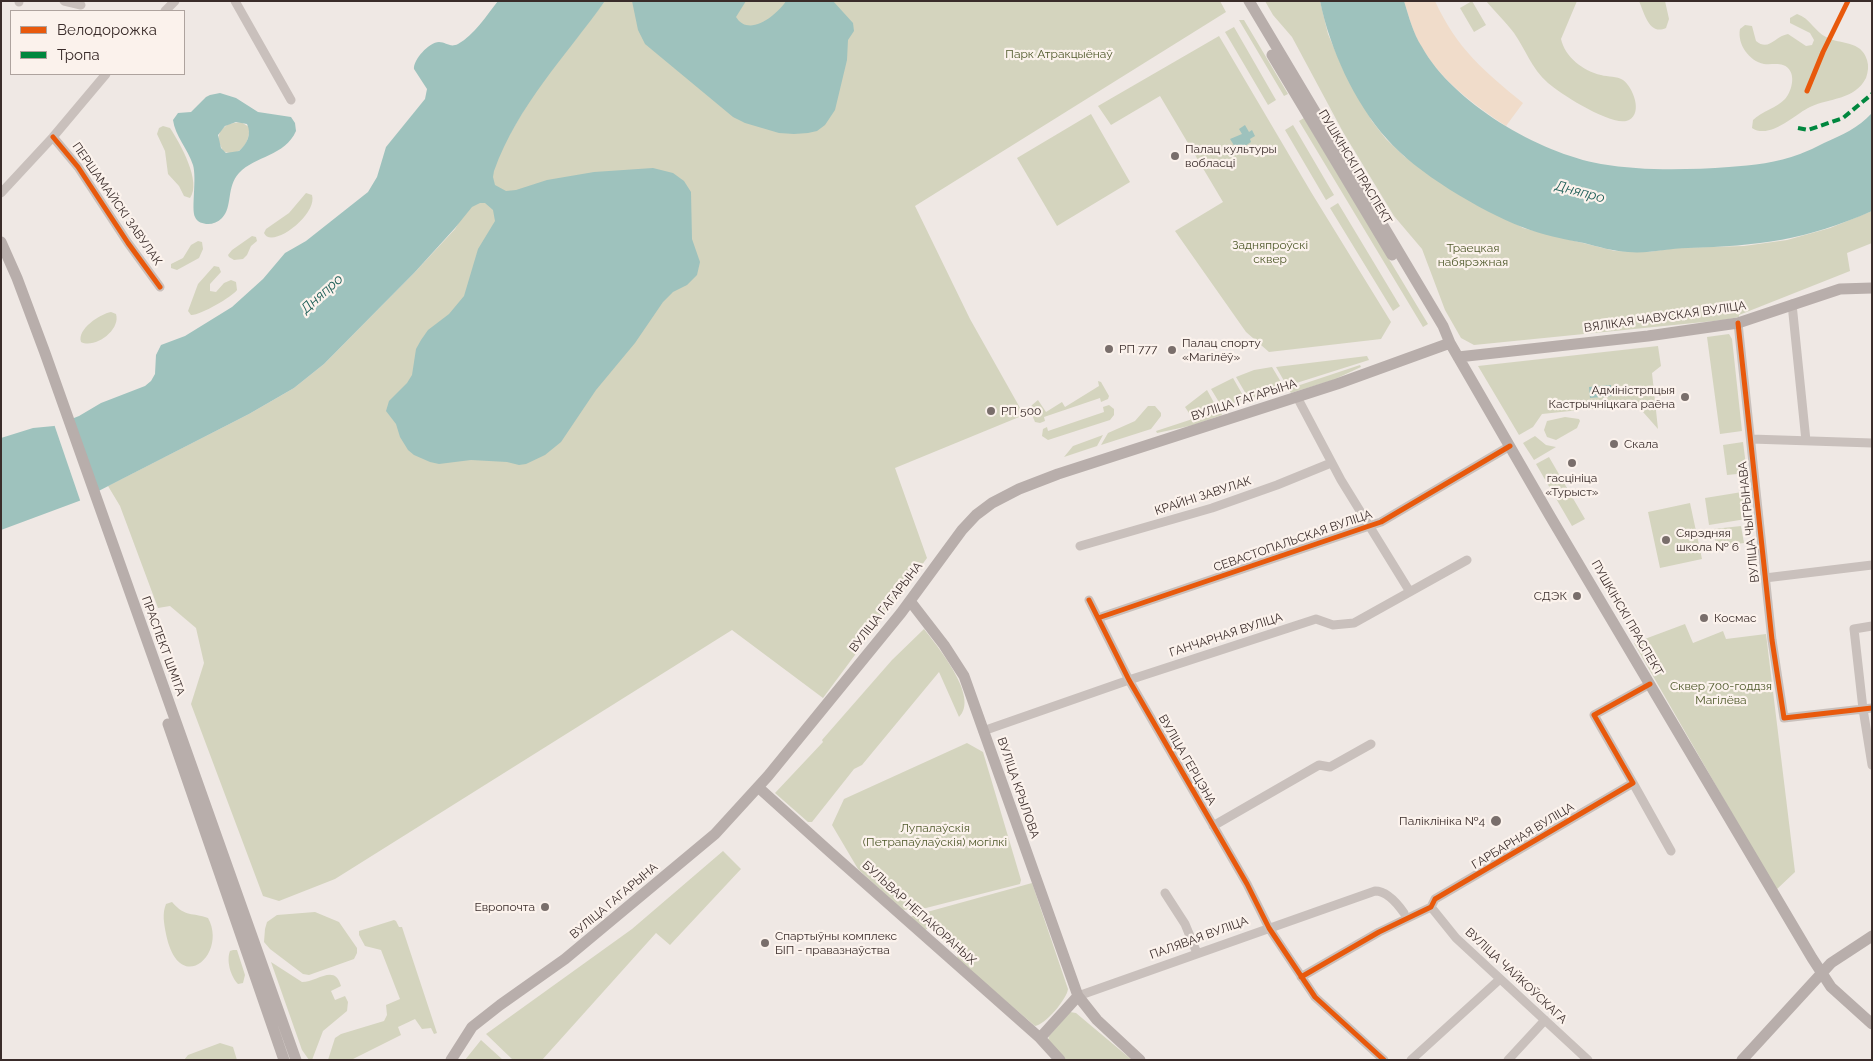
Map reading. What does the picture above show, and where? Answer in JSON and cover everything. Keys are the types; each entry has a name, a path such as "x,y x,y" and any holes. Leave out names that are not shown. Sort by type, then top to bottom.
{"main road":[{"name":"ПУШКІНСКІ ПРАСПЕКТ","path":"1241,1 1437,330 1450,343"},
{"name":"ПУШКІНСКІ ПРАСПЕКТ","path":"1249,1 1438,318 1450,343 1510,446 1821,973 1830,986 1872,1024"},
{"name":"ПРАСПЕКТ ШМІТА","path":"1,242 18,278 41,354 137,625 296,1060"},
{"name":"ПРАСПЕКТ ШМІТА","path":"1,258 41,354"},
{"name":"ВЯЛІКАЯ ЧАВУСКАЯ ВУЛІЦА","path":"1458,357 1648,336 1738,323 1840,289 1872,288"},
{"name":"ВУЛІЦА ГАГАРЫНА","path":"451,1060 472,1027 565,960 715,834 758,787 910,601 962,530 992,502 1049,477 1297,397 1450,343"},
{"name":"ВУЛІЦА КРЫЛОВА","path":"910,601 944,645 964,676 1078,996 1097,1020 1140,1060"},
{"name":"ПРАСПЕКТ ШМІТА","path":"137,625 284,1060"},
{"name":"БУЛЬВАР НЕПАКОРАНЫХ","path":"758,787 1040,1038 1060,1060"},
{"path":"1742,1060 1831,963 1872,936"},
{"name":"ПАЛЯВАЯ ВУЛІЦА","path":"1040,1038 1078,996"}],"street":[{"path":"64,1 81,5"},
{"path":"166,10 175,1"},
{"path":"235,1 292,100"},
{"path":"1,193 53,137 105,75"},
{"name":"ПЕРШАМАЙСКІ ЗАВУЛАК","path":"53,137 78,168 160,287"},
{"path":"1792,304 1806,441"},
{"name":"ВУЛІЦА ЧЫГРЫНАВА","path":"1738,323 1772,640 1784,718 1867,708"},
{"path":"1297,397 1331,463 1410,592"},
{"path":"1751,438 1872,443"},
{"name":"СЕВАСТОПАЛЬСКАЯ ВУЛІЦА","path":"1098,618 1370,526 1388,518 1510,446"},
{"name":"КРАЙНІ ЗАВУЛАК","path":"1080,546 1212,508 1331,463"},
{"name":"ГАНЧАРНАЯ ВУЛІЦА","path":"983,731 1129,680 1316,619 1333,625 1354,623 1467,560"},
{"path":"1765,578 1872,565"},
{"name":"ВУЛІЦА ГЕРЦЭНА","path":"1089,600 1129,680 1247,884 1269,928 1315,997 1384,1060"},
{"path":"1872,626 1854,628 1867,708 1872,765"},
{"path":"1650,684 1594,715 1671,851"},
{"path":"1214,826 1319,766 1330,767 1371,744"},
{"name":"ГАРБАРНАЯ ВУЛІЦА","path":"1301,977 1379,932 1431,907 1435,899 1442,894 1633,783"},
{"name":"ПАЛЯВАЯ ВУЛІЦА","path":"1078,996 1375,891 1381,891 1388,895 1404,913"},
{"path":"1165,893 1185,924 1197,953"},
{"name":"ВУЛІЦА ЧАЙКОЎСКАГА","path":"1431,907 1456,938 1588,1060"},
{"path":"1411,1060 1500,979"},
{"path":"1508,1060 1545,1020"}],"green space":[{"name":"Парк Атракцыёнаў","path":"605,1 1220,1 1226,12 915,206 970,319 1024,415 895,468 927,558 823,698 732,630 335,879 279,901 263,896 191,704 204,663 196,628 170,606 158,608 120,506 108,486 249,414 294,388 324,364 455,229 533,94"},
{"name":"Траецкая набярэжная","path":"1265,1 1320,1 1328,34 1343,69 1372,121 1386,139 1405,157 1523,228 1615,251 1649,252 1675,248 1744,246 1787,240 1830,228 1872,211 1872,243 1847,253 1850,271 1739,315 1739,317 1474,345 1461,338 1445,310 1422,249 1394,216 1343,132 1292,37 1273,15"},
{"path":"1472,1 1486,25 1474,32 1460,8"},
{"path":"1486,1 1577,1 1561,39 1563,46 1566,52 1581,67 1604,76 1621,79 1627,83 1635,100 1636,106 1633,117 1629,120 1621,121 1600,115 1575,102 1548,83 1533,65 1508,25"},
{"path":"1639,1 1665,1 1669,19 1666,28 1660,30 1651,26"},
{"path":"1797,14 1802,16 1826,37 1860,49 1868,62 1866,78 1855,91 1810,107 1782,125 1767,131 1759,131 1752,128 1753,120 1785,99 1792,86 1792,76 1790,71 1783,65 1764,64 1749,56 1740,40 1740,29 1745,25 1752,26 1756,41 1765,45 1788,34 1806,46 1812,45 1814,40 1810,33 1790,23 1790,18"},
{"path":"1239,20 1244,20 1288,94 1284,96"},
{"path":"1234,27 1276,100 1268,105 1225,32"},
{"name":"Задняпроўскі сквер","path":"1219,36 1311,192 1391,322 1381,339 1269,352 1246,332 1175,231 1223,202 1160,96 1111,125 1098,106"},
{"path":"1091,114 1130,182 1057,226 1017,158"},
{"path":"1304,118 1428,324 1423,327 1299,121"},
{"path":"241,122 249,127 248,138 243,148 234,153 223,151 218,140 220,131 228,124"},
{"path":"1293,125 1334,195 1326,200 1285,130"},
{"path":"163,126 170,128 192,173 193,191 190,198 184,196 179,186 168,174 165,151 157,134 159,128"},
{"path":"306,193 312,195 312,203 308,212 293,228 284,234 268,237 264,233 266,229 289,213"},
{"path":"1338,203 1400,306 1393,311 1330,208"},
{"path":"252,236 256,237 257,241 251,246 243,259 234,260 229,257 228,255 232,250"},
{"path":"198,241 202,242 203,249 199,258 177,270 171,268 171,264 183,258 191,245"},
{"path":"214,266 219,267 221,272 210,284 210,291 216,292 224,283 231,280 236,282 237,290 215,306 191,315 188,311 198,284"},
{"path":"111,312 116,314 117,320 115,326 106,337 93,343 81,342 82,332 90,323"},
{"path":"1729,334 1732,339 1742,431 1720,434 1707,337"},
{"path":"1658,346 1661,366 1652,373 1658,429 1636,404 1542,414 1533,427 1519,435 1478,366"},
{"path":"1367,356 1369,360 1287,386 1276,367"},
{"path":"1360,365 1361,367 1333,380 1291,393 1288,389"},
{"path":"1272,367 1284,387 1249,399 1236,377 1254,370"},
{"path":"1233,378 1245,399 1222,407 1211,389"},
{"path":"1098,381 1101,382 1109,396 1108,399 1101,402 1100,398 1044,417 1045,421 1040,423 1035,422 1030,410 1032,405 1038,400 1046,412 1062,402 1065,407 1099,386"},
{"path":"1207,390 1217,408 1191,416 1185,407"},
{"path":"1109,405 1114,409 1114,415 1110,420 1048,440 1042,436 1043,429 1047,427 1048,431 1104,412 1103,407"},
{"path":"1148,406 1155,406 1161,413 1161,416 1151,429 1101,445 1108,433 1135,421"},
{"path":"1220,410 1222,415 1194,425 1157,433 1156,431"},
{"path":"1565,417 1579,419 1577,428 1556,440 1547,437 1544,430 1547,421"},
{"path":"1103,435 1097,446 1064,457 1073,446"},
{"path":"1535,436 1546,445 1556,447 1534,460 1523,443"},
{"path":"1743,442 1747,473 1727,475 1723,445"},
{"path":"1549,457 1585,519 1572,526 1536,464"},
{"path":"1742,492 1746,519 1709,525 1705,498"},
{"path":"1690,503 1702,559 1660,568 1648,512"},
{"path":"1741,526 1744,543 1716,547 1714,529"},
{"name":"Сквер 700-годдзя Магілёва","path":"1685,624 1693,643 1723,631 1726,639 1766,634 1795,872 1776,890 1634,643"},
{"path":"924,629 946,659 961,685 964,708 959,717 939,672 862,765 854,769 812,822 808,822 775,793 823,742 822,740 892,660"},
{"name":"Лупалаўскія (Петрапаўлаўскія) могілкі","path":"967,743 983,752 1021,880 1020,884 926,908 902,910 858,869 832,825 844,799"},
{"path":"723,851 741,869 670,945 656,933 542,1060 513,1060 486,1034 632,929"},
{"path":"1032,883 1068,989 1064,999 1055,1011 1039,1025 1035,1026 957,959 958,953 929,928 925,930 909,917"},
{"path":"172,902 185,913 208,918 212,932 212,945 207,956 199,964 190,967 181,964 172,953 166,934 164,915 166,904"},
{"path":"315,912 339,922 357,948 357,953 354,959 309,975 303,974 270,949 264,942 265,929 267,922 277,915"},
{"path":"394,920 399,927 402,927 437,1033 434,1034 431,1028 422,1029 415,1019 398,1027 401,1035 351,1060 328,1060 335,1038 341,1034 384,1021 387,1015 386,1005 400,999 381,950 365,946 359,935 359,931"},
{"path":"237,950 245,975 243,983 238,984 230,969 229,955 230,951"},
{"path":"271,962 302,982 325,975 334,976 338,979 341,986 331,991 335,1000 345,996 348,1002 347,1011 323,1031 312,1060 309,1060 302,1050"},
{"path":"1070,1012 1076,1013 1132,1060 1062,1060 1048,1041 1049,1036"},
{"path":"481,1040 503,1060 465,1060"},
{"path":"220,1043 233,1047 237,1060 184,1060 188,1055"}],"sand":[{"path":"1404,1 1435,1 1443,18 1462,46 1484,69 1523,103 1506,126 1460,92 1430,60 1419,42"}],"water":[{"name":"Дняпро","path":"498,1 605,1 544,82 516,124 494,171 495,185 506,191 516,190 547,180 594,172 653,168 673,173 684,181 691,192 692,239 700,262 697,275 687,285 673,292 663,302 635,343 596,390 561,442 545,455 526,464 519,465 507,462 471,460 439,464 414,455 408,450 400,437 396,424 386,411 389,401 407,383 412,375 416,349 421,340 428,330 449,314 464,296 478,249 495,221 493,210 485,203 480,203 472,207 415,272 324,364 294,388 249,414 79,501 1,530 1,438 33,428 54,426 79,416 101,403 145,386 155,374 156,355 161,345 185,336 232,307 263,279 285,253 306,241 368,192 377,177 386,147 425,99 427,89 414,69 416,61 426,48 435,43 441,42 453,45 464,40 480,24"},
{"path":"632,1 746,1 736,17 742,23 755,25 770,18 786,1 833,1 853,23 854,31 848,40 847,60 835,110 825,125 817,131 794,134 779,133 745,123 733,117 645,44 638,30"},
{"name":"Дняпро","path":"1320,1 1404,1 1416,36 1436,68 1476,106 1525,137 1551,149 1601,164 1649,169 1681,169 1729,167 1774,162 1803,153 1843,134 1861,123 1872,113 1872,211 1825,229 1782,240 1643,252 1611,250 1522,227 1469,201 1431,177 1399,152 1387,139 1364,109 1345,74 1330,38"},
{"path":"220,93 236,98 258,112 291,117 295,123 296,131 285,146 246,167 239,173 232,184 227,208 222,218 214,223 204,224 195,217 193,165 176,132 173,120 178,113 191,112 210,95","holes":["236,122 247,124 249,135 244,145 239,151 226,153 221,148 218,135 225,126"]},
{"path":"1245,125 1249,132 1252,130 1255,136 1250,139 1251,142 1239,150 1230,139 1242,134 1239,129"},
{"path":"1611,385 1612,396 1590,398 1589,387"}],"pier":[{"path":"72,417 99,493 81,503 54,424"}],"marked path":[{"path":"1798,128 1808,130 1843,118 1872,94"}],"cycle path":[{"path":"1807,91 1823,52 1848,1"},
{"path":"53,137 78,167 128,243 160,287"},
{"path":"1738,323 1772,640 1784,718 1872,708"},
{"path":"1098,618 1381,522 1510,446"},
{"path":"1089,600 1129,680 1247,884 1269,928 1315,997 1384,1060"},
{"path":"1301,977 1379,932 1431,907 1435,899 1633,783 1594,715 1650,684"}],"place":[{"name":"Палац культуры вобласці","path":"1175,156"},
{"name":"РП 777","path":"1109,349"},
{"name":"Палац спорту «Магілёў»","path":"1172,350"},
{"name":"Адміністрпцыя Кастрычніцкага раёна","path":"1685,397"},
{"name":"РП 500","path":"991,411"},
{"name":"Скала","path":"1614,444"},
{"name":"гасцініца «Турыст»","path":"1572,463"},
{"name":"Сярэдняя школа № 6","path":"1666,540"},
{"name":"СДЭК","path":"1577,596"},
{"name":"Космас","path":"1704,618"},
{"name":"Паліклініка №4","path":"1496,821"},
{"name":"Европочта","path":"545,907"},
{"name":"Спартыўны комплекс БІП - правазнаўства","path":"765,943"}]}
